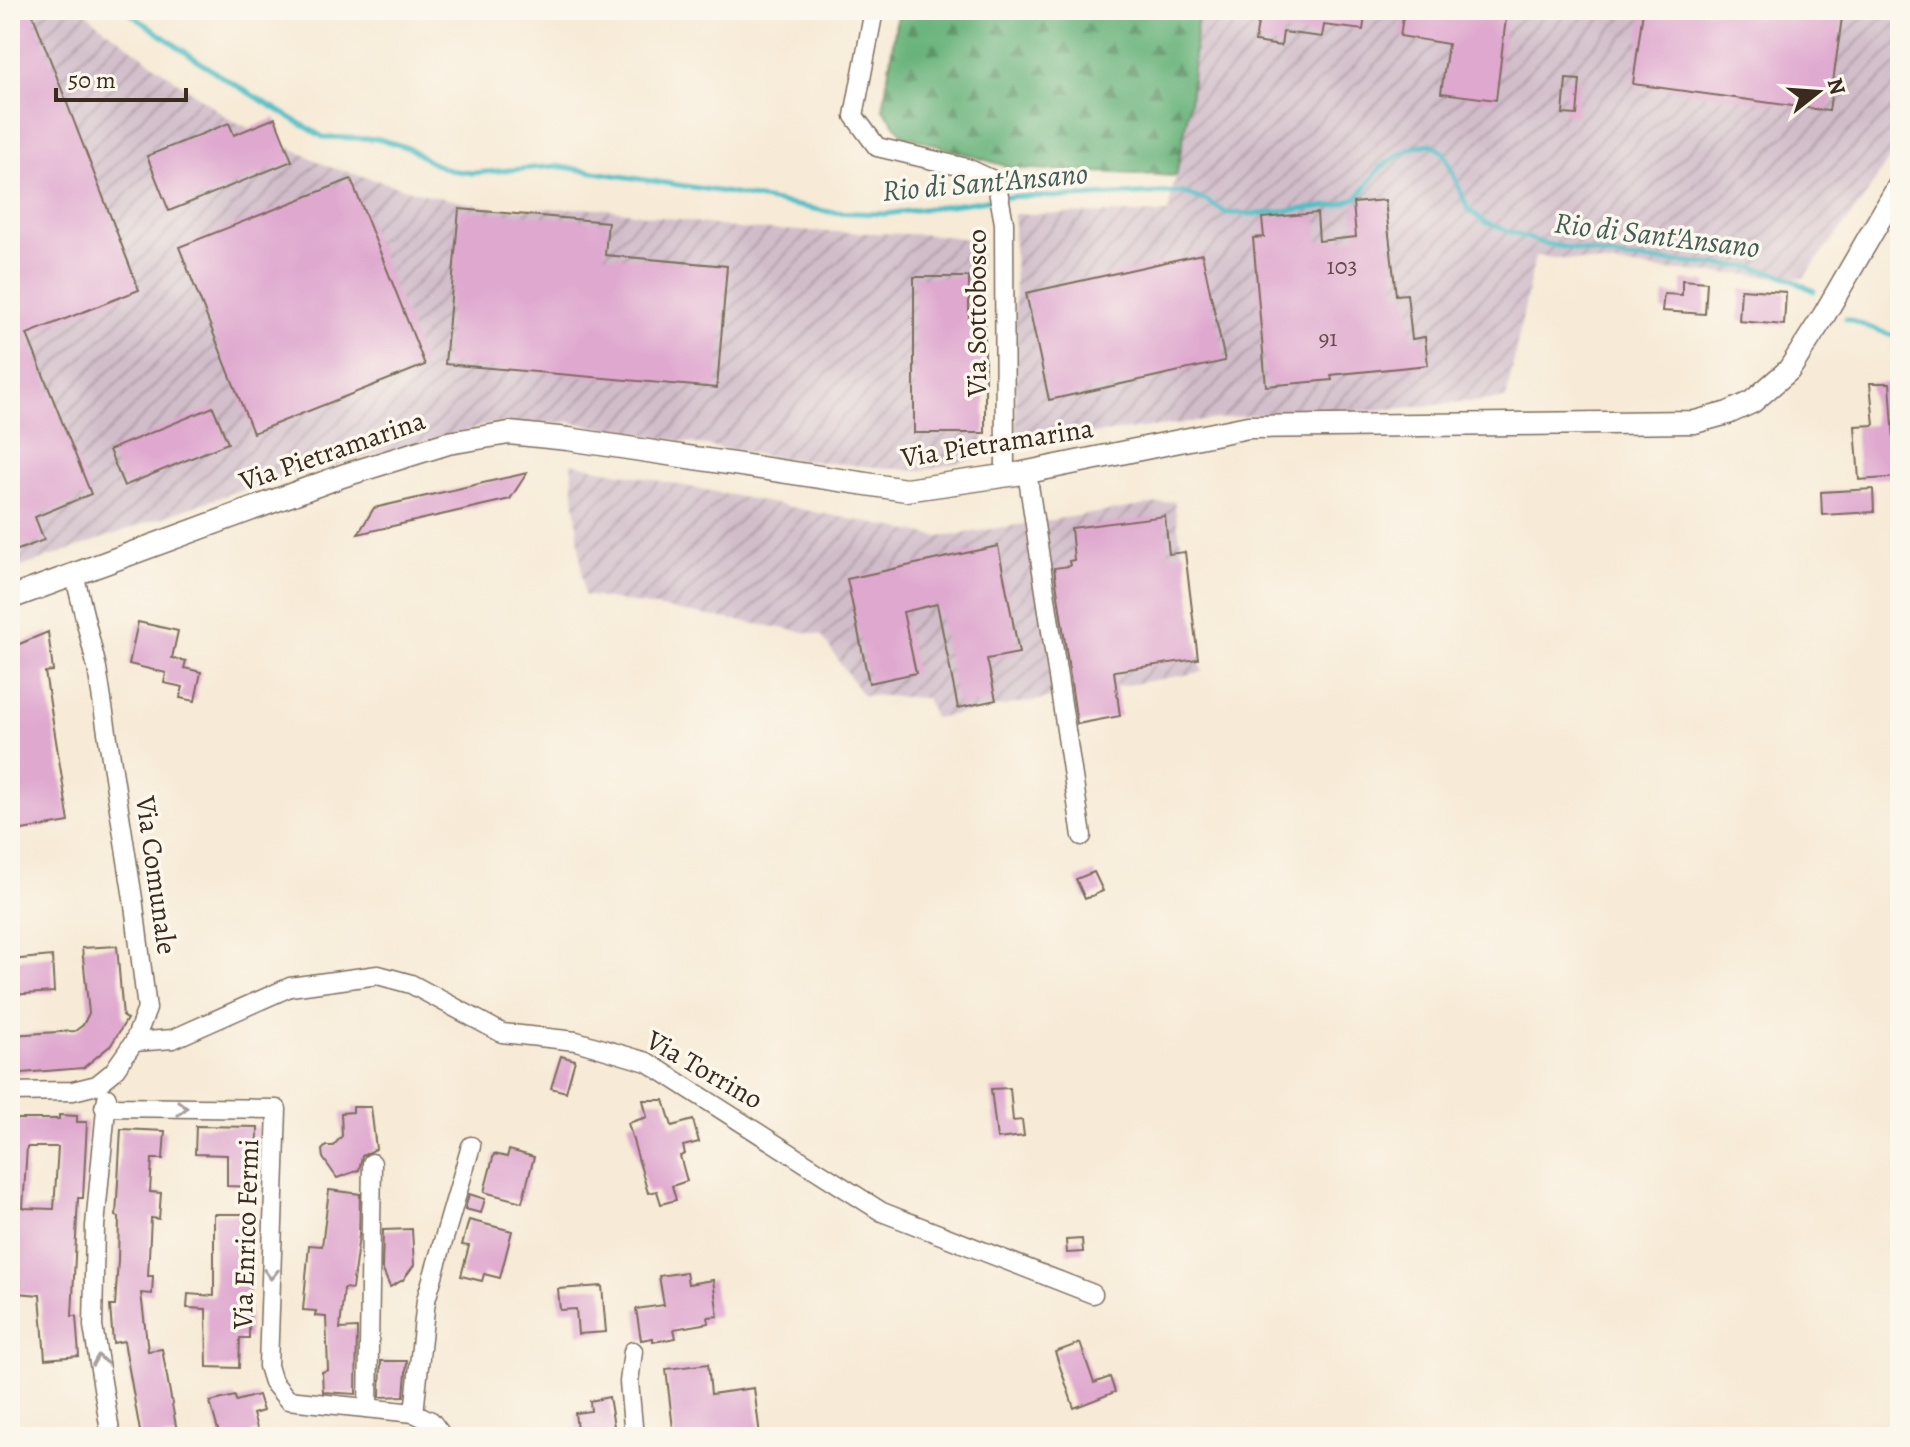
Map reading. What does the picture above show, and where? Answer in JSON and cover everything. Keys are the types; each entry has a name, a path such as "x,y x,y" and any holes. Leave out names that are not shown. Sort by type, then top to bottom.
{"main road":[{"name":"Via Pietramarina","path":"10,598 342,476 448,443 509,433 568,439 906,490 1016,473 1248,427 1695,422 1728,413 1752,402 1789,370 1900,184"}],"street":[{"name":"Via Sottobosco","path":"874,10 854,116 877,147 967,168 997,185 1003,212 1016,473 1082,836"},
{"name":"Via Comunale","path":"10,1092 73,1091 97,1085 113,1072 134,1042 147,1009 97,668 74,573"},
{"name":"Via Torrino","path":"134,1042 173,1039 290,987 378,975 442,999 502,1033 576,1041 647,1062 882,1212 1093,1294"},
{"path":"111,1437 93,1326 95,1226 104,1107 113,1072"},
{"name":"Via Enrico Fermi","path":"104,1107 277,1109 268,1366 273,1382 288,1400 414,1413"},
{"path":"443,1437 431,1421 414,1413 426,1300 471,1146"},
{"path":"368,1408 372,1163"},
{"path":"633,1351 629,1382 634,1437"}],"shaded area":[{"path":"10,10 84,10 96,22 228,118 330,167 428,195 498,209 600,208 740,229 939,235 980,241 983,457 918,471 777,458 570,422 487,425 231,493 10,571"},
{"path":"1198,10 1900,10 1900,141 1861,203 1803,278 1661,270 1535,256 1506,399 1365,411 1253,415 1016,443 1014,214 1168,213 1190,102"},
{"path":"571,463 940,537 1174,501 1202,672 934,718 926,698 862,695 821,635 584,595"}],"green space":[{"path":"898,10 1198,10 1190,102 1176,176 1012,168 903,135 883,109"}],"building":[{"path":"31,10 139,290 27,334 91,494 35,517 44,540 10,553 10,18"},
{"path":"1260,10 1366,10 1363,30 1324,25 1322,37 1283,32 1281,46 1255,42"},
{"path":"1404,10 1507,10 1496,100 1441,93 1448,44 1400,36"},
{"path":"1643,10 1843,10 1829,111 1633,84"},
{"path":"1566,79 1580,80 1577,115 1563,114"},
{"path":"275,118 292,161 169,211 147,156 229,123 234,135"},
{"path":"351,179 425,365 253,433 179,247"},
{"path":"1385,200 1396,295 1407,294 1412,339 1425,337 1428,365 1331,375 1332,380 1266,386 1253,238 1264,237 1262,218 1317,213 1319,241 1356,237 1353,203"},
{"path":"459,209 608,222 605,255 727,266 717,388 445,364"},
{"path":"1202,254 1225,361 1049,400 1026,293"},
{"path":"914,277 969,277 969,319 985,319 985,433 914,433"},
{"path":"1682,280 1707,282 1705,314 1662,311 1664,294 1682,295"},
{"path":"1741,289 1786,292 1784,325 1739,321"},
{"path":"1870,383 1890,383 1894,441 1900,441 1900,477 1859,480 1855,426 1874,425"},
{"path":"213,407 228,443 124,486 109,450"},
{"path":"527,473 510,499 358,534 374,508"},
{"path":"1873,489 1874,512 1822,515 1821,492"},
{"path":"1165,516 1169,554 1185,552 1198,659 1114,671 1120,716 1077,724 1054,568 1070,566 1069,561 1074,560 1071,528"},
{"path":"998,546 1019,653 987,659 996,700 958,708 937,604 903,612 916,673 869,683 847,579"},
{"path":"138,622 178,631 172,658 186,661 184,668 201,672 195,701 180,698 183,687 164,683 166,673 129,664"},
{"path":"48,632 53,671 45,672 69,822 10,832 10,648"},
{"path":"1094,872 1103,891 1085,899 1076,879"},
{"path":"117,946 123,1017 127,1019 111,1045 83,1068 10,1074 10,1035 75,1031 83,1025 89,1013 82,948"},
{"path":"52,956 54,992 10,995 10,960"},
{"path":"561,1056 575,1060 566,1092 551,1088"},
{"path":"1010,1088 1013,1121 1022,1120 1024,1136 997,1139 991,1089"},
{"path":"643,1100 664,1100 672,1126 693,1120 699,1142 683,1146 685,1154 680,1156 687,1181 672,1186 676,1200 661,1204 657,1191 648,1193 628,1123 647,1117"},
{"path":"353,1107 371,1107 376,1149 362,1156 359,1170 337,1178 323,1158 322,1150 333,1146 342,1136 341,1113 353,1112"},
{"path":"59,1115 77,1116 77,1122 87,1122 83,1198 78,1198 72,1316 76,1316 79,1356 45,1359 40,1295 17,1293 18,1271 10,1271 12,1119 59,1119","holes":["27,1147 58,1147 54,1209 23,1208"]},
{"path":"196,1126 258,1127 257,1187 227,1186 227,1155 195,1154"},
{"path":"121,1129 165,1131 163,1159 152,1159 150,1192 161,1193 159,1219 151,1218 148,1276 153,1276 152,1294 141,1293 148,1351 162,1349 178,1437 141,1437 124,1341 113,1343 110,1306 115,1306 118,1260 119,1217 116,1216"},
{"path":"509,1150 534,1157 522,1202 484,1192 494,1154 507,1157"},
{"path":"329,1190 360,1194 359,1236 352,1289 344,1288 340,1329 357,1328 356,1394 323,1392 322,1372 328,1370 326,1317 315,1316 316,1311 303,1310 309,1245 322,1246"},
{"path":"469,1194 485,1199 481,1213 465,1209"},
{"path":"214,1214 250,1214 249,1338 240,1338 239,1368 207,1367 206,1309 187,1308 188,1294 214,1296"},
{"path":"469,1220 512,1231 500,1278 484,1274 482,1281 461,1276 469,1246 462,1245"},
{"path":"412,1229 414,1265 403,1280 390,1287 382,1268 383,1230"},
{"path":"1082,1239 1083,1252 1067,1253 1066,1240"},
{"path":"686,1272 688,1284 713,1280 718,1316 708,1317 709,1323 674,1329 676,1338 653,1342 653,1338 641,1340 636,1309 664,1305 659,1276"},
{"path":"602,1286 606,1332 578,1334 576,1309 560,1310 558,1289"},
{"path":"1080,1343 1094,1383 1110,1377 1115,1392 1074,1408 1055,1352"},
{"path":"381,1361 407,1361 404,1396 380,1397"},
{"path":"708,1364 711,1394 754,1388 760,1435 674,1437 666,1369"},
{"path":"258,1395 263,1411 253,1414 258,1431 251,1433 252,1437 220,1437 210,1402 235,1396 236,1401"},
{"path":"609,1397 615,1432 608,1433 609,1437 578,1437 575,1413 591,1411 590,1401"}],"waterway":[{"name":"Rio di Sant'Ansano","path":"125,10 219,75 323,137 379,139 409,148 449,170 473,173 556,166 830,212 886,214 1016,196 1182,192 1207,201 1226,213 1257,214 1338,205 1358,197 1381,167 1399,155 1417,146 1432,144 1444,153 1468,209 1484,222 1542,243 1627,259 1751,267 1780,274 1814,291"},
{"name":"Rio di Sant'Ansano","path":"1846,319 1900,338"}]}
